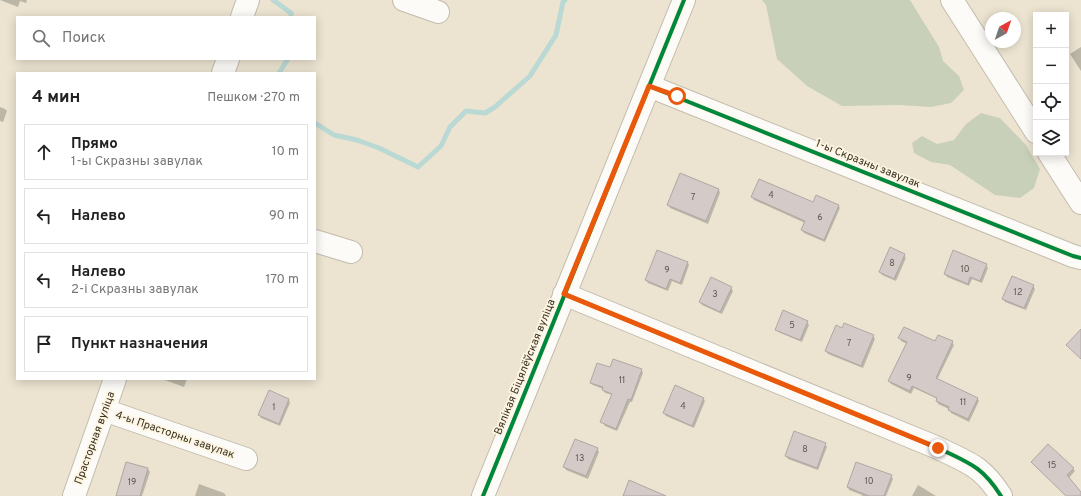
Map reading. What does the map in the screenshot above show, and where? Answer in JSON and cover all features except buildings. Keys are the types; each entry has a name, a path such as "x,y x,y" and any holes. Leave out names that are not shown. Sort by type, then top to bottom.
{"street":[{"path":"242,16 248,0"},
{"path":"404,0 438,12"},
{"name":"Вялікая Біцялёўская вуліца","path":"483,496 684,0"},
{"path":"952,0 1033,127"},
{"path":"223,72 228,60"},
{"name":"1-ы Скразны завулак","path":"649,86 1065,254 1081,258"},
{"path":"1051,156 1081,202"},
{"path":"316,241 351,252"},
{"path":"564,294 938,448 975,465 988,478 1001,496"},
{"name":"Прасторная вуліца","path":"74,496 116,380"},
{"name":"4-ы Прасторны завулак","path":"104,410 246,459"}],"green space":[{"path":"762,0 910,0 939,47 943,61 959,76 964,90 951,103 931,107 899,105 842,106 807,86 777,59 766,5"},
{"path":"981,113 1000,118 1026,145 1040,169 1034,188 1020,198 995,195 950,165 931,162 914,153 912,143 922,136 937,144 954,140 966,124"}],"waterway":[{"path":"273,0 291,13 291,16"},
{"path":"316,124 334,135 357,140 379,148 418,167 441,146 450,127 466,111 485,113 495,107 530,76 556,35 563,2 565,0"},
{"path":"280,72 287,60"}],"cycle path":[{"path":"483,496 684,0"},
{"path":"649,86 1081,258"},
{"path":"564,294 938,448 974,466 988,478 1001,496"}],"route":[{"path":"677,96 649,86 564,294 938,448"}]}
